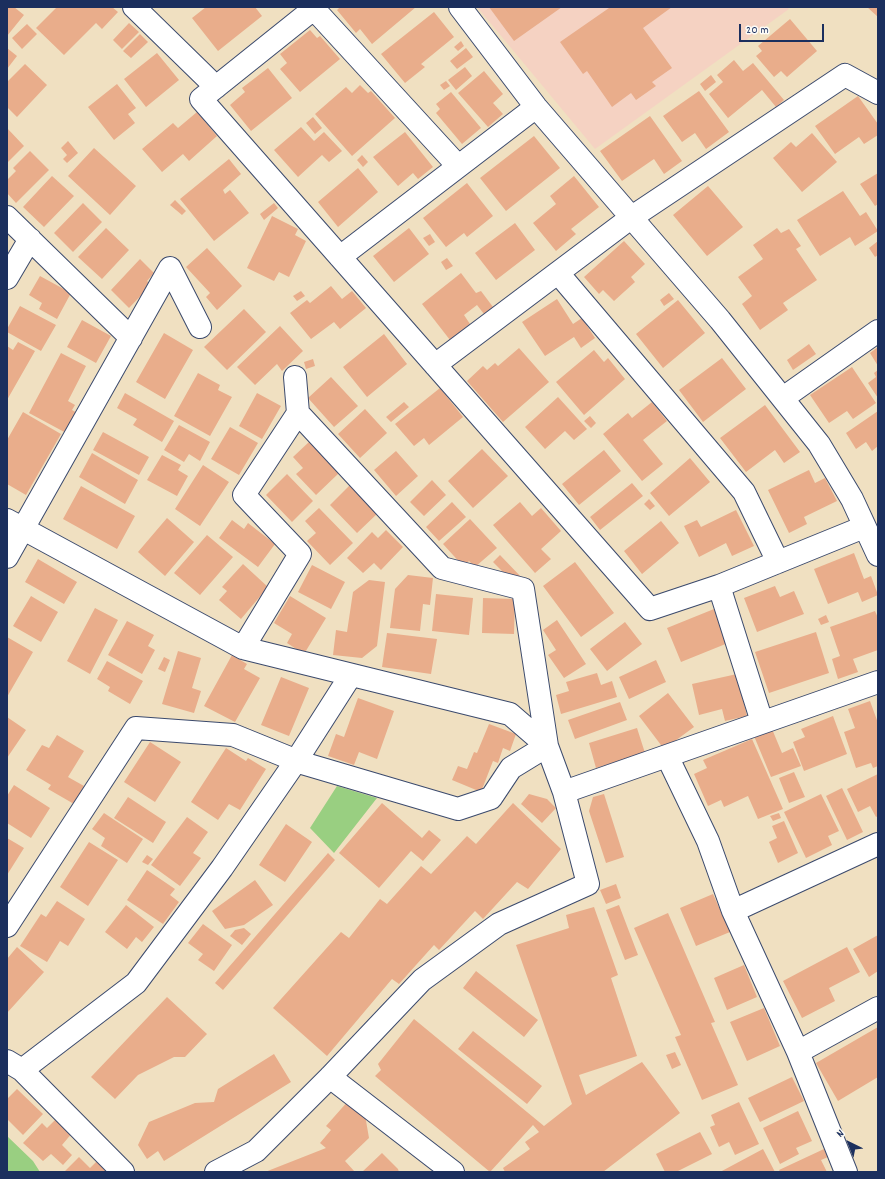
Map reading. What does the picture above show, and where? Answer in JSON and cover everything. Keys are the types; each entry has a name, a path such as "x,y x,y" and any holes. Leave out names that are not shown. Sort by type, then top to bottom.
{"street":[{"path":"134,7 216,87"},
{"path":"460,7 536,107 720,320 819,444 852,499 878,555"},
{"path":"458,166 315,8 201,100 650,609 719,586 864,527"},
{"path":"435,365 632,217 845,75 878,93"},
{"path":"340,257 536,107"},
{"path":"7,217 131,338"},
{"path":"7,278 30,239"},
{"path":"7,557 15,524 131,338 170,268 200,327"},
{"path":"558,273 744,492 778,562"},
{"path":"783,398 878,331"},
{"path":"216,1172 256,1151 330,1077 422,980 499,924 588,884 564,792 547,746 523,589 442,568 298,413 295,377"},
{"path":"243,648 300,554 244,495 298,413"},
{"path":"15,524 243,648 510,714 547,746"},
{"path":"719,586 762,722"},
{"path":"123,1172 15,1066 136,983 222,868 296,761 351,675"},
{"path":"564,792 878,682"},
{"path":"9,920 136,728 233,735 296,761 458,809 491,798 511,768 547,746"},
{"path":"667,756 708,840 733,911 798,1052 846,1172"},
{"path":"733,911 878,844"},
{"path":"798,1052 878,1008"},
{"path":"330,1077 453,1172"}],"shaded area":[{"path":"477,7 787,7 789,9 595,149"}],"green space":[{"path":"337,786 377,798 334,853 310,828"},
{"path":"7,1136 33,1161 40,1172 7,1172"}],"building":[{"path":"7,7 14,7 24,15 7,36"},
{"path":"57,7 112,7 118,12 102,29 96,23 64,55 36,28"},
{"path":"206,7 255,7 262,16 218,51 192,18"},
{"path":"340,7 416,7 372,44 360,29 356,33 337,10"},
{"path":"489,7 562,7 514,41"},
{"path":"608,7 672,7 643,28 672,68 652,82 656,86 636,100 631,93 612,107 587,71 583,74 560,42 609,8"},
{"path":"867,7 878,7 878,17"},
{"path":"434,12 454,37 421,64 425,67 405,83 381,54"},
{"path":"790,19 817,51 787,77 781,71 774,77 756,56 762,51 758,46"},
{"path":"129,23 139,32 122,49 113,40"},
{"path":"27,24 37,34 22,49 12,38"},
{"path":"310,30 317,38 320,36 340,59 300,92 280,69 287,63 280,54"},
{"path":"140,34 148,42 131,58 123,51"},
{"path":"461,41 464,46 458,51 454,47"},
{"path":"7,48 17,56 7,69"},
{"path":"466,48 473,57 457,69 450,61"},
{"path":"157,53 179,80 146,107 124,79"},
{"path":"734,60 743,71 753,63 784,100 776,107 762,90 728,118 709,94 723,82 717,75"},
{"path":"25,64 47,85 17,117 7,107 7,82"},
{"path":"465,67 472,76 456,90 448,80"},
{"path":"268,68 292,98 251,131 230,105 245,92 242,88"},
{"path":"484,71 503,94 493,103 503,114 488,127 458,93"},
{"path":"711,75 716,82 705,91 700,84"},
{"path":"446,81 450,86 444,90 440,85"},
{"path":"117,84 136,108 128,114 135,123 114,140 88,107"},
{"path":"360,85 368,93 371,91 395,118 352,156 315,114 346,87 352,93"},
{"path":"699,91 729,132 706,149 695,133 682,142 663,116"},
{"path":"451,92 481,128 462,144 436,113 440,109 436,104"},
{"path":"858,96 878,124 878,135 864,144 859,137 835,154 815,126"},
{"path":"197,112 217,136 189,161 183,154 162,172 142,149 173,123 178,128"},
{"path":"650,116 682,161 664,174 654,159 622,181 600,151"},
{"path":"313,117 322,128 315,134 306,123"},
{"path":"301,127 314,141 324,132 342,151 329,162 322,155 298,177 274,150"},
{"path":"7,128 24,146 7,163"},
{"path":"405,132 433,167 418,179 413,173 398,186 373,157"},
{"path":"812,133 837,162 802,192 773,158 791,142 796,147"},
{"path":"534,136 560,168 506,211 480,178"},
{"path":"68,141 78,153 67,163 63,159 67,155 61,148"},
{"path":"94,148 136,186 110,215 68,176"},
{"path":"30,151 49,170 16,203 7,193 7,180 16,171 13,168"},
{"path":"362,155 368,162 363,167 357,160"},
{"path":"229,159 241,174 223,190 225,194 230,190 249,213 214,241 180,199"},
{"path":"358,168 378,192 338,227 318,202"},
{"path":"878,173 878,204 875,206 860,184"},
{"path":"52,176 74,196 44,227 23,207"},
{"path":"574,176 599,207 571,229 576,234 556,251 533,223 556,204 550,196"},
{"path":"467,183 493,216 467,237 464,233 446,247 423,218"},
{"path":"708,186 743,227 707,256 673,215"},
{"path":"843,191 860,216 866,212 878,231 855,246 850,237 820,256 797,220"},
{"path":"175,200 186,211 182,215 170,205"},
{"path":"83,203 102,222 73,252 54,233"},
{"path":"274,203 278,208 264,220 260,214"},
{"path":"272,216 298,229 295,235 306,241 289,277 279,272 274,281 247,268"},
{"path":"515,223 535,250 496,280 475,253"},
{"path":"106,228 129,250 102,279 78,257"},
{"path":"409,228 429,254 394,282 373,256"},
{"path":"777,228 781,233 789,229 801,246 796,249 817,280 783,303 788,310 760,330 742,304 752,296 738,277 763,259 753,245"},
{"path":"430,234 435,242 429,246 423,238"},
{"path":"624,241 645,264 631,277 635,282 614,301 603,290 599,294 584,277"},
{"path":"878,241 878,255 875,257 869,248"},
{"path":"207,248 242,286 217,310 206,297 210,293 186,267"},
{"path":"447,258 453,266 446,270 441,262"},
{"path":"140,259 154,273 147,281 151,285 129,308 111,290"},
{"path":"461,273 476,293 481,291 493,307 484,314 477,305 464,315 470,324 450,340 422,304"},
{"path":"40,276 71,293 57,319 39,309 42,303 29,295"},
{"path":"331,286 342,299 352,291 366,308 340,329 334,322 311,339 290,313 307,300 310,303"},
{"path":"301,291 305,296 297,301 293,296"},
{"path":"669,293 674,299 664,306 660,300"},
{"path":"557,299 573,324 582,318 595,338 581,348 574,337 545,356 522,322"},
{"path":"678,300 705,333 663,368 636,334"},
{"path":"20,306 56,325 41,351 7,332 7,329"},
{"path":"244,309 266,332 227,370 204,347"},
{"path":"82,320 111,336 96,363 67,347"},
{"path":"280,326 303,351 282,371 277,364 255,385 237,367"},
{"path":"164,333 193,350 165,399 136,382"},
{"path":"384,334 407,364 367,397 343,367"},
{"path":"18,342 35,351 7,400 7,346 13,350"},
{"path":"809,344 816,354 793,370 787,360"},
{"path":"878,347 878,366 870,353"},
{"path":"519,348 549,382 503,422 467,381 483,366 487,370 495,363 498,366"},
{"path":"594,350 604,362 608,358 625,379 584,415 556,382"},
{"path":"61,353 86,366 68,401 75,405 72,410 79,414 68,434 29,413"},
{"path":"722,358 746,389 703,422 679,390"},
{"path":"313,359 315,366 306,369 304,362"},
{"path":"852,367 876,403 853,419 847,411 829,423 810,395"},
{"path":"878,370 878,398 868,383 876,377 874,373"},
{"path":"198,373 220,385 218,390 232,397 210,436 174,416"},
{"path":"331,377 358,406 334,427 308,398"},
{"path":"440,388 463,417 429,445 424,438 414,446 395,424"},
{"path":"125,393 174,421 162,442 133,425 137,419 117,408"},
{"path":"257,393 281,406 262,439 239,426"},
{"path":"558,397 587,429 574,440 565,431 545,449 525,427"},
{"path":"404,402 409,407 391,422 386,417"},
{"path":"652,402 667,421 643,440 663,464 642,481 603,434 628,413 632,418"},
{"path":"765,405 800,452 784,463 775,450 746,472 720,438"},
{"path":"365,409 387,433 360,458 338,434"},
{"path":"878,411 878,446 872,451 866,442 856,449 846,433"},
{"path":"23,412 61,434 26,495 7,484 7,440"},
{"path":"590,416 596,423 591,428 584,421"},
{"path":"179,425 210,442 200,461 189,454 184,462 164,450"},
{"path":"230,427 258,443 239,475 211,459"},
{"path":"103,432 149,457 139,475 93,450"},
{"path":"310,441 339,473 316,495 296,474 303,468 293,457"},
{"path":"482,449 508,476 473,508 448,481"},
{"path":"604,450 621,471 579,505 562,484"},
{"path":"396,451 418,476 396,496 374,470"},
{"path":"92,453 138,480 125,504 79,477"},
{"path":"162,455 181,465 178,470 188,476 177,496 147,480"},
{"path":"690,458 710,482 669,516 650,493"},
{"path":"203,465 229,482 200,526 175,509"},
{"path":"809,470 815,483 825,478 837,501 804,517 807,524 789,533 768,490"},
{"path":"287,474 313,501 292,522 266,495"},
{"path":"432,480 446,495 424,516 410,502"},
{"path":"632,483 643,496 600,530 590,517"},
{"path":"351,484 379,512 357,533 330,505"},
{"path":"81,486 135,516 117,549 63,519"},
{"path":"649,499 655,506 650,510 644,504"},
{"path":"452,502 466,517 439,541 426,527"},
{"path":"520,502 532,516 541,508 561,531 541,549 551,559 535,573 493,525"},
{"path":"319,508 353,543 330,565 307,541 316,533 305,521"},
{"path":"736,510 754,546 732,556 726,543 699,557 684,526 697,520 701,527"},
{"path":"167,518 194,542 165,576 138,552"},
{"path":"470,519 497,548 475,567 469,561 463,566 443,544"},
{"path":"232,520 244,529 248,523 275,544 258,567 219,538"},
{"path":"661,521 679,543 642,574 624,551"},
{"path":"386,530 403,547 381,570 374,563 363,573 347,558 372,532 378,538"},
{"path":"207,535 233,557 200,595 174,573"},
{"path":"854,553 864,579 871,576 878,595 862,602 858,592 828,604 814,569"},
{"path":"500,555 523,579 507,576 493,562"},
{"path":"38,559 77,582 64,604 25,582"},
{"path":"575,562 614,613 581,637 543,586"},
{"path":"243,564 268,587 241,619 219,600 227,591 222,587"},
{"path":"312,565 345,582 331,609 298,592"},
{"path":"408,575 433,578 430,605 423,604 420,631 390,628 395,589"},
{"path":"369,580 385,582 377,646 362,658 333,655 336,630 347,632 353,592"},
{"path":"775,586 780,597 794,591 804,614 757,632 744,598"},
{"path":"436,594 473,598 469,635 432,631"},
{"path":"31,596 58,612 41,642 13,626"},
{"path":"290,596 326,618 304,654 287,643 292,634 274,623"},
{"path":"483,598 515,599 514,634 482,633"},
{"path":"95,608 118,620 90,674 67,661"},
{"path":"714,609 728,643 681,662 667,628"},
{"path":"875,611 878,618 878,650 853,659 858,672 838,679 832,659 840,656 830,627"},
{"path":"826,615 829,622 821,625 818,619"},
{"path":"557,620 586,664 564,678 548,655 556,650 543,630"},
{"path":"127,621 154,635 148,646 155,650 142,674 108,655"},
{"path":"625,622 642,644 607,671 590,649"},
{"path":"816,632 829,673 769,693 755,652"},
{"path":"387,633 437,639 431,674 382,667"},
{"path":"7,637 33,652 7,697"},
{"path":"178,651 201,658 192,688 201,691 194,713 162,704"},
{"path":"232,655 247,664 244,669 260,678 235,722 204,706"},
{"path":"164,657 170,660 165,672 158,669"},
{"path":"656,660 666,682 629,699 619,677"},
{"path":"107,661 143,681 130,704 108,691 110,687 97,679"},
{"path":"597,673 601,685 612,681 617,697 561,714 556,695 569,691 566,682"},
{"path":"737,674 747,716 725,721 722,709 699,715 692,684"},
{"path":"281,677 309,688 289,736 261,725"},
{"path":"668,693 694,727 664,749 639,716"},
{"path":"358,698 394,711 377,759 359,752 354,765 328,756 336,734 344,737"},
{"path":"870,701 878,723 878,766 873,768 871,763 856,768 844,732 855,728 848,709"},
{"path":"620,702 627,720 575,739 568,720"},
{"path":"833,716 847,754 804,771 793,742 805,737 801,729"},
{"path":"7,717 26,730 7,758"},
{"path":"489,724 516,734 510,751 503,748 498,763 493,761 481,792 452,780 458,766 467,769 474,752 477,753"},
{"path":"637,728 645,753 596,768 589,743"},
{"path":"772,729 782,753 793,748 801,766 771,777 754,736"},
{"path":"57,735 84,751 68,777 84,786 74,804 48,789 51,785 26,770 42,745 49,748"},
{"path":"752,739 783,809 758,819 748,796 724,807 721,800 708,806 694,774 707,768 703,760"},
{"path":"150,742 181,762 155,802 124,782"},
{"path":"226,748 246,761 248,758 266,769 240,810 229,804 218,820 191,802"},
{"path":"794,772 805,797 789,803 779,778"},
{"path":"878,774 878,816 876,817 870,806 858,812 847,789"},
{"path":"14,785 50,808 31,838 7,823 7,796"},
{"path":"842,788 863,832 847,840 826,796"},
{"path":"529,794 547,799 556,808 542,823 521,804"},
{"path":"604,794 624,857 606,863 589,811 593,797"},
{"path":"821,794 839,831 828,836 832,845 806,858 784,812"},
{"path":"128,797 166,822 153,843 114,818"},
{"path":"382,803 422,838 429,830 441,840 423,861 411,851 379,888 339,853"},
{"path":"513,803 561,849 528,889 517,882 483,919 475,911 439,950 434,945 399,984 392,979 327,1056 273,1008 341,932 349,938 380,899 387,904 421,866 431,874 467,836 476,844"},
{"path":"104,813 143,839 127,863 101,846 105,838 92,829"},
{"path":"779,813 781,818 773,821 770,816"},
{"path":"187,817 208,832 193,853 201,858 180,886 151,865"},
{"path":"784,821 798,853 778,863 769,842 777,838 772,826"},
{"path":"286,824 312,842 285,882 259,865"},
{"path":"7,838 24,848 7,875"},
{"path":"89,842 118,860 88,906 60,887"},
{"path":"328,853 335,860 223,990 215,983"},
{"path":"147,855 153,859 148,865 142,862"},
{"path":"147,870 175,889 170,895 179,902 163,924 127,900"},
{"path":"255,880 273,905 244,925 225,929 212,911"},
{"path":"616,884 621,898 606,904 600,890"},
{"path":"713,894 730,932 696,946 680,908"},
{"path":"57,901 85,919 68,946 60,941 47,962 20,946 41,914 46,917"},
{"path":"126,905 154,927 142,942 136,937 127,949 105,932"},
{"path":"619,905 638,955 625,960 606,910"},
{"path":"594,907 618,975 611,978 637,1056 579,1075 586,1095 642,1062 680,1113 603,1172 505,1172 503,1168 530,1149 525,1142 539,1132 533,1125 490,1172 375,1076 381,1070 378,1064 414,1019 544,1126 572,1104 516,945 569,928 566,915"},
{"path":"668,913 715,1022 711,1023 738,1085 702,1100 675,1037 681,1035 634,928"},
{"path":"203,924 232,945 214,971 198,960 203,954 188,943"},
{"path":"244,928 251,934 242,945 230,936 235,930"},
{"path":"878,935 878,971 869,977 853,949"},
{"path":"17,947 44,972 7,1013 7,959"},
{"path":"847,947 860,972 829,988 835,1001 802,1018 783,981"},
{"path":"744,965 757,997 727,1010 714,978"},
{"path":"476,971 538,1020 524,1037 463,988"},
{"path":"167,997 207,1034 185,1057 174,1057 138,1075 115,1099 91,1077"},
{"path":"764,1008 780,1046 747,1061 730,1022"},
{"path":"878,1027 878,1077 838,1101 816,1063"},
{"path":"473,1031 542,1086 527,1104 458,1049"},
{"path":"675,1052 681,1065 672,1069 666,1055"},
{"path":"274,1054 291,1082 164,1161 158,1151 147,1159 138,1145 149,1122 195,1103 214,1102 218,1089"},
{"path":"792,1077 804,1101 760,1122 748,1098"},
{"path":"17,1089 43,1114 23,1135 7,1119 7,1099"},
{"path":"349,1100 365,1115 369,1138 345,1161 355,1172 265,1172 326,1148 320,1143 331,1130 326,1126"},
{"path":"739,1102 759,1144 735,1155 729,1142 719,1147 710,1127 715,1125 711,1115"},
{"path":"798,1111 812,1141 796,1148 799,1154 780,1164 763,1128"},
{"path":"57,1118 73,1132 62,1145 72,1155 63,1165 51,1154 43,1161 23,1143 42,1123 47,1128"},
{"path":"700,1132 712,1154 676,1172 665,1172 656,1154"},
{"path":"763,1149 775,1172 720,1172"},
{"path":"824,1149 828,1157 821,1160 827,1172 780,1172 779,1170"},
{"path":"382,1153 398,1169 399,1172 362,1172"},
{"path":"79,1157 90,1168 97,1161 106,1170 109,1167 114,1172 64,1172"}]}
